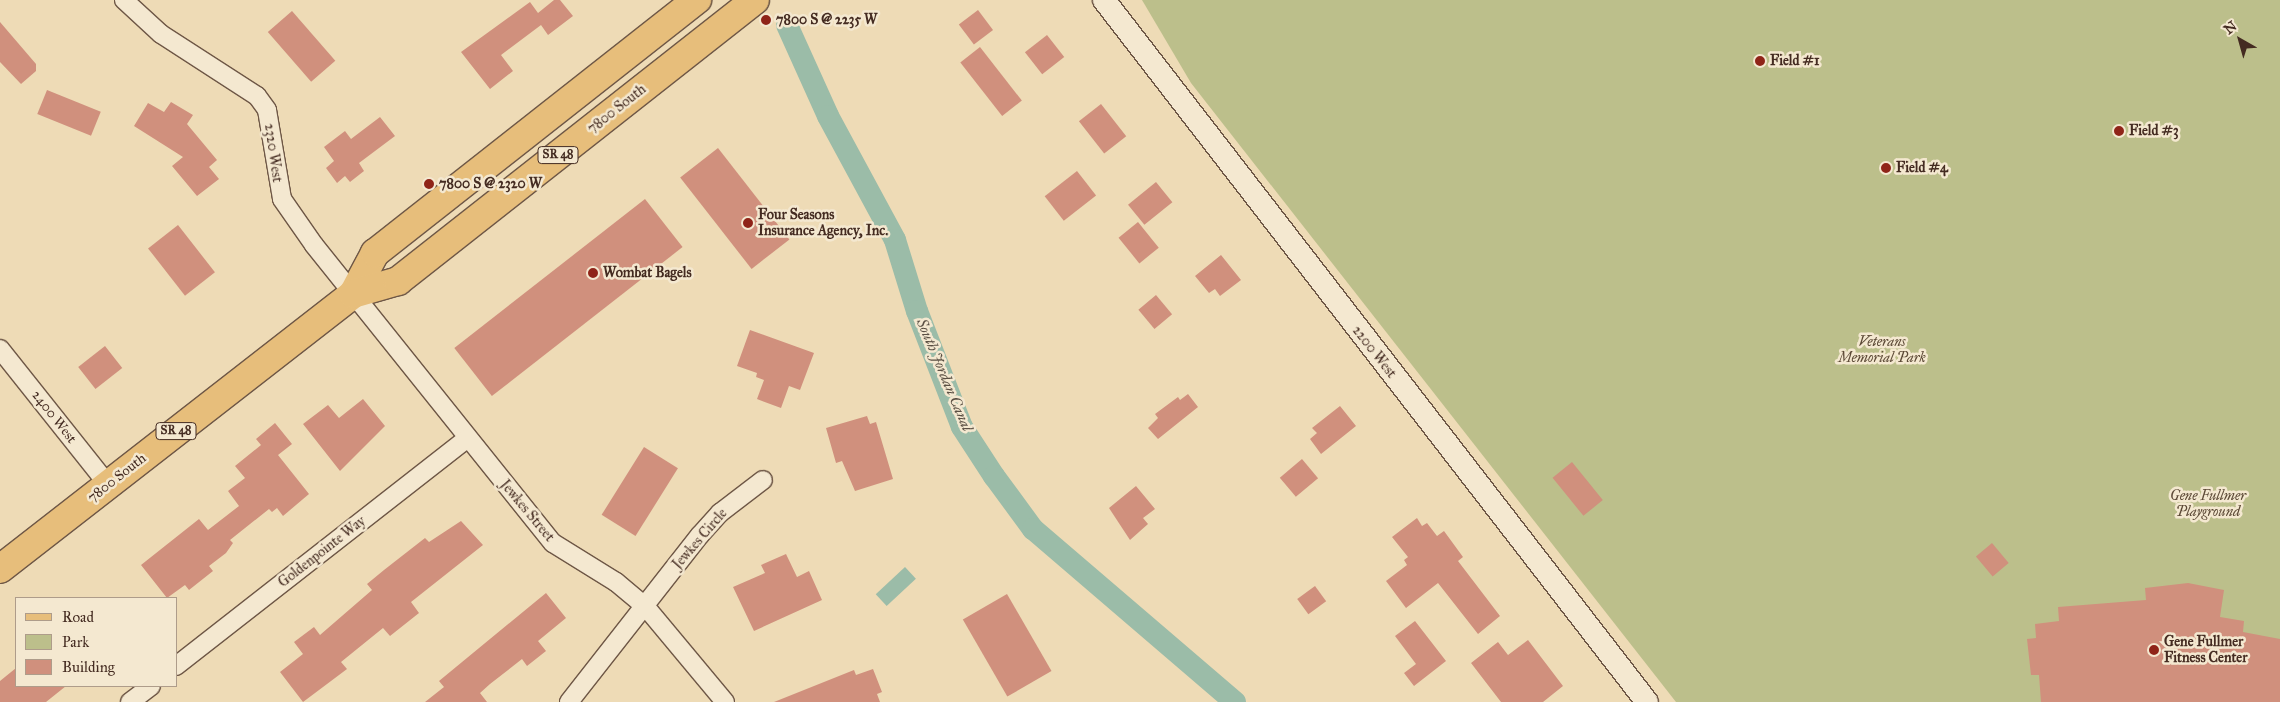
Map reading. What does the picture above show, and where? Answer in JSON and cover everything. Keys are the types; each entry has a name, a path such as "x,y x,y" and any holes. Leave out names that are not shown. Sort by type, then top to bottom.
{"main road":[{"name":"7800 South","path":"353,294 375,253 697,0"},
{"name":"7800 South","path":"0,569 353,294 398,281 755,0"}],"street":[{"name":"2320 West","path":"124,0 160,34 257,96 267,110 282,199 353,294"},
{"name":"2200 West","path":"1104,0 1647,702"},
{"name":"Jewkes Street","path":"353,294 553,543 616,582 646,606 725,702"},
{"name":"2400 West","path":"0,349 108,485"},
{"name":"Goldenpointe Way","path":"178,664 468,438"},
{"name":"Jewkes Circle","path":"569,702 720,513 763,480"},
{"path":"130,702 150,687"}],"green space":[{"name":"Veterans Memorial Park","path":"1142,0 2280,0 2280,702 1676,702 1191,83"}],"shaded area":[{"path":"905,567 916,579 887,606 876,594"}],"building":[{"path":"554,0 560,0 573,16 548,35 541,25 501,55 513,71 490,89 461,52 530,2 538,13"},
{"path":"978,10 993,30 974,44 959,24"},
{"path":"292,11 335,61 311,82 268,32"},
{"path":"0,22 36,64 36,71 21,84 0,62"},
{"path":"1047,35 1064,57 1042,74 1025,52"},
{"path":"980,47 1022,101 1002,116 960,62"},
{"path":"47,90 101,112 91,136 37,114"},
{"path":"171,102 193,115 187,124 217,160 209,167 219,179 197,196 172,166 183,157 134,126 148,103 164,112"},
{"path":"1101,104 1126,136 1104,154 1079,121"},
{"path":"380,117 395,136 359,163 364,171 350,182 345,176 337,183 326,168 334,161 324,147 345,131 351,139"},
{"path":"718,148 789,239 752,269 680,178"},
{"path":"1077,171 1096,195 1064,221 1045,196"},
{"path":"1156,182 1172,202 1144,225 1128,205"},
{"path":"645,199 683,247 492,396 454,348"},
{"path":"1138,222 1159,248 1139,263 1119,238"},
{"path":"178,225 215,272 185,296 148,248"},
{"path":"1221,255 1241,280 1220,296 1215,289 1209,293 1195,276"},
{"path":"1156,295 1172,314 1154,329 1138,310"},
{"path":"750,330 814,353 800,390 789,386 781,408 757,399 764,380 756,377 757,373 737,366"},
{"path":"105,346 122,368 95,389 78,367"},
{"path":"1188,394 1198,407 1158,439 1148,428 1158,418 1155,414 1178,397 1180,400"},
{"path":"363,399 385,426 340,471 303,424 328,405 339,418"},
{"path":"1340,406 1356,426 1321,454 1310,439 1317,433 1312,428"},
{"path":"867,416 870,424 876,422 893,479 855,491 842,461 836,463 826,428"},
{"path":"275,423 292,444 278,455 309,494 283,516 277,508 272,512 269,509 230,540 233,543 226,553 209,566 213,571 189,590 185,585 166,597 141,565 199,519 208,530 239,506 228,491 245,478 235,466 261,445 256,439"},
{"path":"644,447 678,468 636,536 602,515"},
{"path":"1302,459 1318,478 1296,497 1280,478"},
{"path":"1572,462 1603,500 1583,516 1553,478"},
{"path":"1136,486 1155,509 1143,518 1148,524 1130,540 1109,508"},
{"path":"1417,518 1422,526 1427,523 1437,536 1444,531 1463,557 1458,561 1500,616 1478,634 1438,583 1406,608 1386,581 1407,565 1404,560 1408,557 1392,537"},
{"path":"461,521 483,545 411,602 419,613 390,636 383,628 341,662 347,669 303,702 280,672 303,654 294,642 314,627 320,635 372,590 367,584 384,570 425,538 429,542"},
{"path":"1992,543 2009,563 1993,576 1976,556"},
{"path":"786,554 797,577 809,571 822,600 754,631 733,587 765,573 761,565"},
{"name":"Gene Fullmer Fitness Center","path":"2188,583 2224,590 2220,617 2244,621 2243,632 2280,639 2280,702 2041,702 2039,675 2031,675 2027,639 2036,638 2035,624 2059,621 2058,607 2146,600 2145,588"},
{"path":"1315,586 1326,601 1308,614 1297,599"},
{"path":"546,593 566,618 538,641 546,651 527,666 522,659 490,684 480,693 487,702 425,702 444,687 439,681"},
{"path":"1007,594 1052,671 1007,697 963,620"},
{"path":"1415,621 1446,661 1414,686 1404,673 1416,664 1395,636"},
{"path":"1528,640 1563,686 1543,702 1501,702 1471,663 1498,642 1508,655"},
{"path":"15,669 15,687 65,687 46,702 0,702 0,681"},
{"path":"873,669 882,692 877,694 880,702 774,702 854,670 856,675"}],"waterway":[{"name":"South Jordan Canal","path":"787,25 828,116 895,240 917,311 962,427 994,476 1033,529 1235,702"}],"place":[{"name":"7800 S @ 2235 W","path":"766,20"},
{"name":"Field #1","path":"1760,61"},
{"name":"Field #3","path":"2119,131"},
{"name":"Field #4","path":"1886,168"},
{"name":"7800 S @ 2320 W","path":"429,184"},
{"name":"Four Seasons Insurance Agency, Inc.","path":"748,223"},
{"name":"Wombat Bagels","path":"593,273"},
{"name":"Gene Fullmer Fitness Center","path":"2154,650"}],"park label":[{"name":"Gene Fullmer Playground","path":"2208,504"}]}
